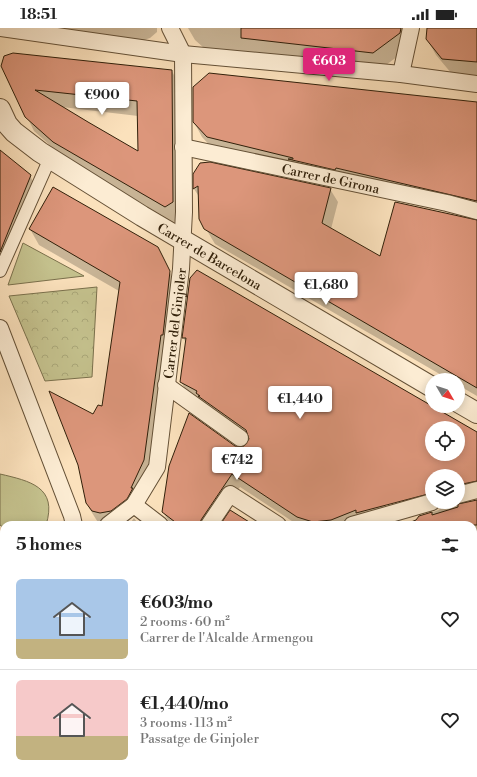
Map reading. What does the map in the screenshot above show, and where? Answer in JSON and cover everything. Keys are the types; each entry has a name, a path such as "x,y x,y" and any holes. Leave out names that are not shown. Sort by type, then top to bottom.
{"street":[{"path":"1,28 183,54 402,74 477,84"},
{"path":"170,28 183,54"},
{"path":"402,74 411,28"},
{"name":"Carrer del Ginjoler","path":"113,521 134,505 157,468 184,240 183,54"},
{"name":"Carrer de Barcelona","path":"0,109 14,132 50,158 184,240 425,383"},
{"name":"Carrer de Girona","path":"183,146 447,203 477,211"},
{"path":"0,271 50,158"},
{"path":"0,328 73,521"},
{"path":"166,385 240,438"},
{"path":"465,406 477,414"},
{"path":"465,493 477,490"},
{"path":"212,521 230,494 272,521"},
{"path":"134,505 155,521"},
{"path":"388,520 425,505"}],"green space":[{"path":"23,243 84,276 8,285"},
{"path":"97,287 92,377 45,381 9,296"},
{"path":"0,474 31,483 45,494 49,512 47,521 0,521"}],"building":[{"path":"241,28 401,28 400,33 373,53 241,38"},
{"path":"427,28 477,28 477,62 442,59 426,39"},
{"path":"13,53 172,70 173,202 165,207 53,142 25,117 1,66 4,56","holes":["35,90 137,101 138,151"]},
{"path":"209,73 477,102 477,201 336,168 335,170 288,159 293,158 207,137 193,122 193,87"},
{"path":"0,150 31,175 0,252"},
{"path":"210,162 331,188 322,223 380,256 395,202 477,220 477,388 465,381 465,373 451,373 204,229 199,219 198,186 193,189 193,174 200,163"},
{"path":"53,187 158,247 170,271 163,335 161,335 144,460 127,499 111,511 100,513 92,511 86,503 78,465 49,391 93,414 98,405 102,406 120,282 29,229"},
{"path":"197,270 425,402 425,413 444,413 458,421 425,421 425,461 465,461 465,425 477,432 477,481 465,484 465,469 425,469 425,495 356,513 356,510 331,520 310,521 297,517 232,474 201,521 174,521 162,512 169,466 189,413 235,446 244,446 249,439 246,430 198,396 200,396 196,393 197,391 180,382 186,338 182,338 190,278"},
{"path":"477,500 477,521 414,521 419,516 432,512 432,515 452,509 465,509 465,503"},
{"path":"230,510 248,521 223,521"}]}
